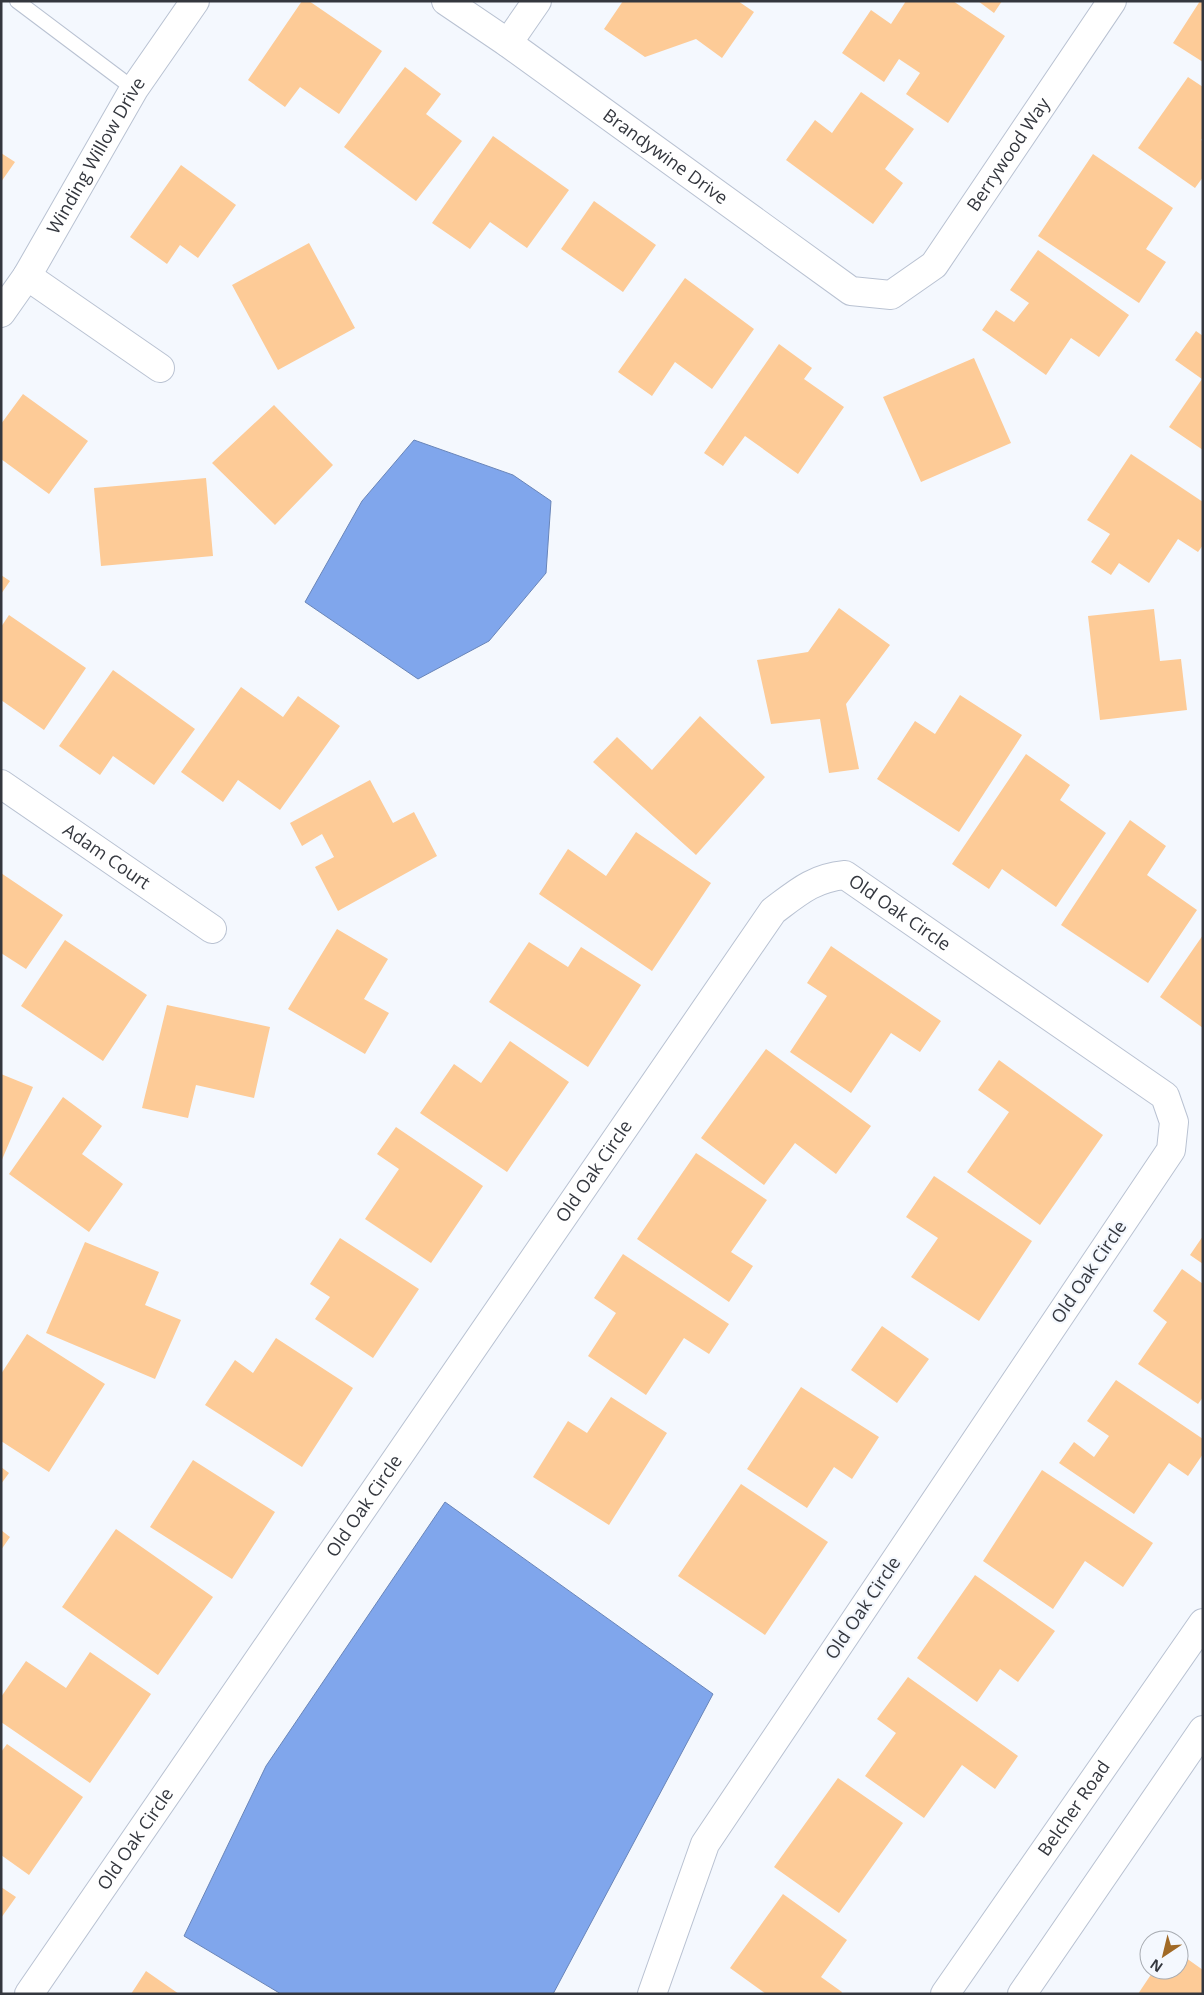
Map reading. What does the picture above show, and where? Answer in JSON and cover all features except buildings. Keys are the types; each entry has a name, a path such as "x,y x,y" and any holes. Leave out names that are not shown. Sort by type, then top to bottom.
{"street":[{"name":"Winding Willow Drive","path":"1,314 27,276 134,89 196,1"},
{"name":"Brandywine Drive","path":"446,1 508,43 851,291 891,294"},
{"path":"508,43 537,1"},
{"name":"Berrywood Way","path":"891,294 934,265 1112,1"},
{"path":"27,276 160,368"},
{"name":"Adam Court","path":"1,784 212,929"},
{"name":"Old Oak Circle","path":"29,1994 772,912 809,884 828,877 845,875 1165,1096 1174,1122 1171,1150 705,1844 652,1994"},
{"name":"Belcher Road","path":"945,1994 1203,1623"},
{"path":"1022,1994 1203,1730"}],"lane":[{"path":"16,1 134,89"}],"water":[{"path":"414,440 513,475 551,501 546,573 489,641 418,679 305,602 362,501"},
{"path":"445,1502 713,1694 553,1994 281,1994 184,1936 266,1766"}]}
